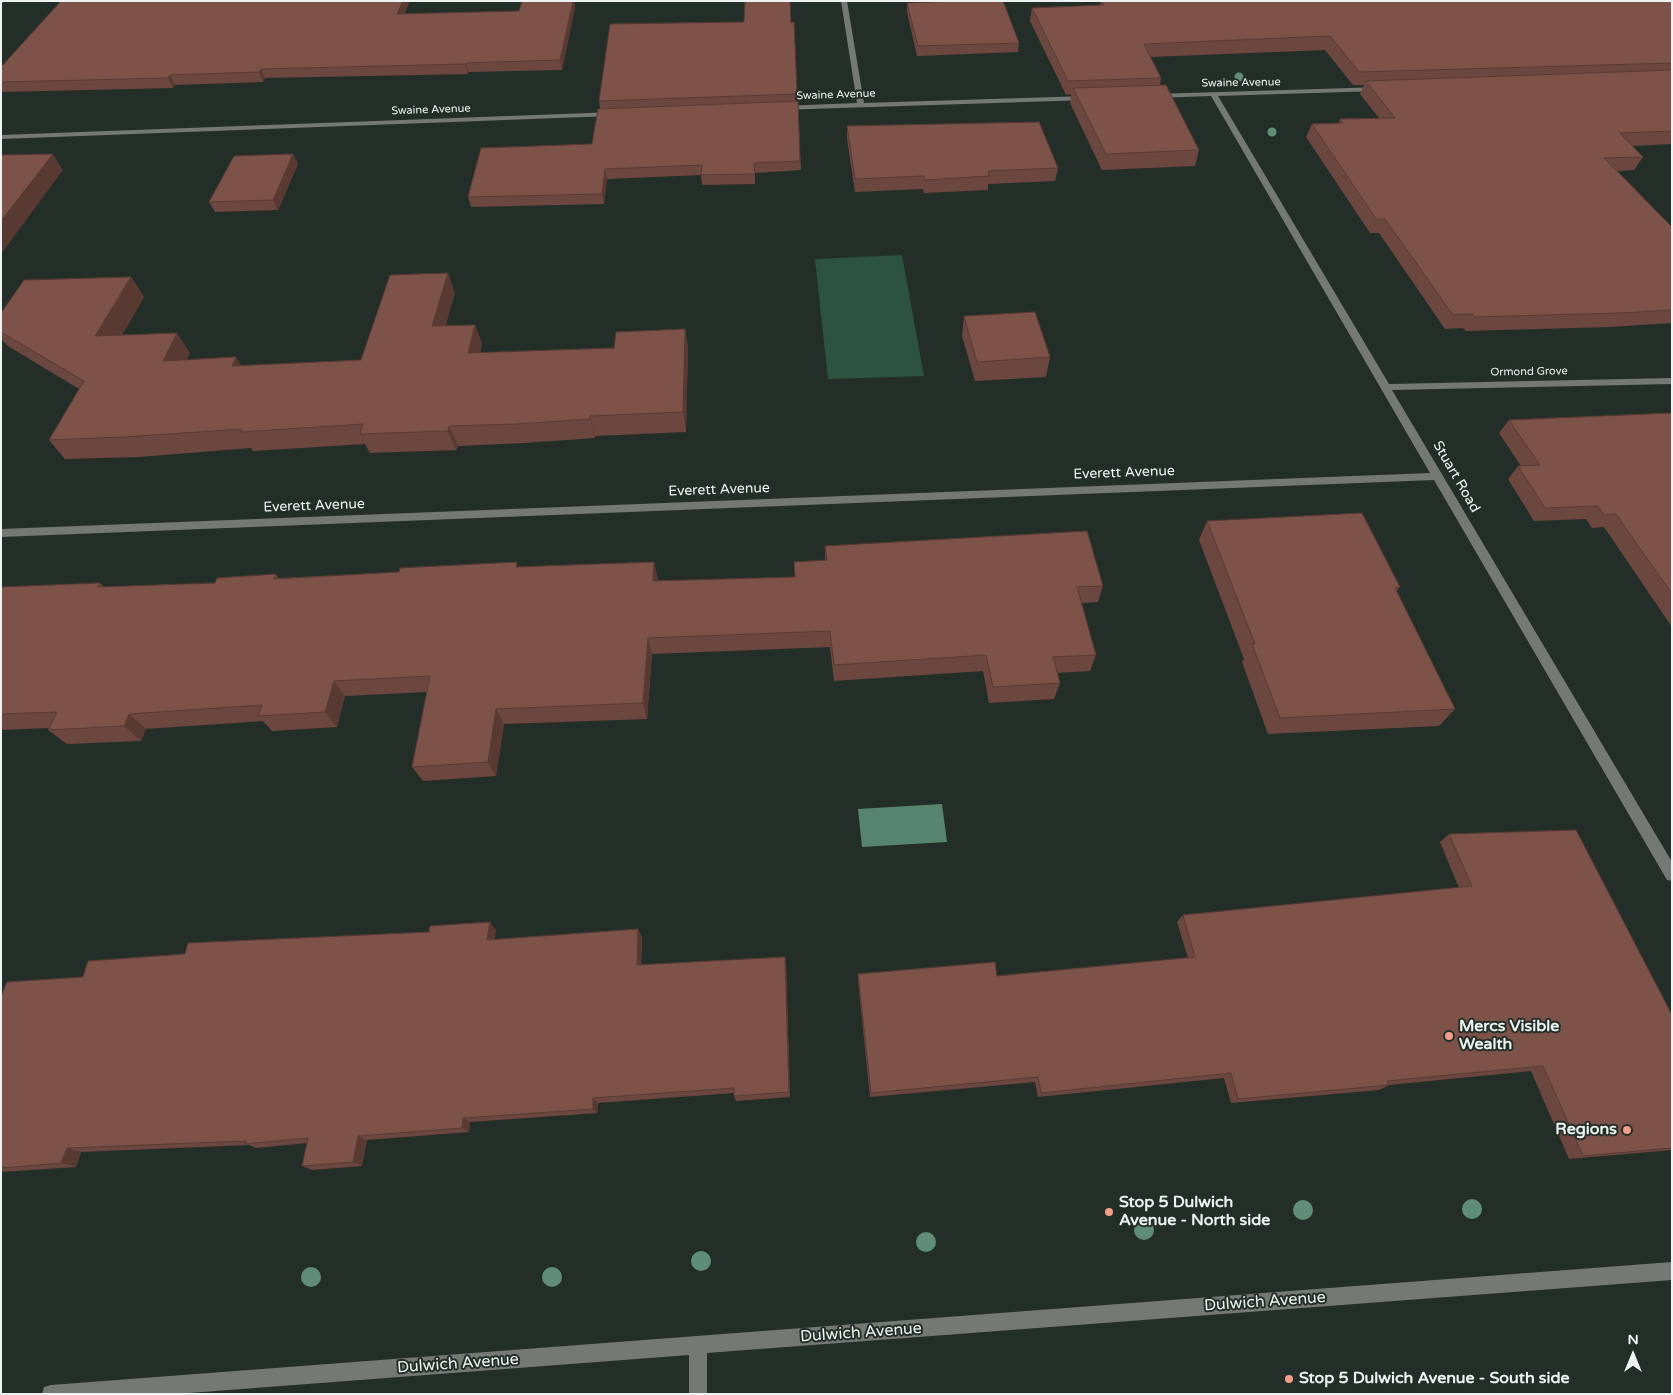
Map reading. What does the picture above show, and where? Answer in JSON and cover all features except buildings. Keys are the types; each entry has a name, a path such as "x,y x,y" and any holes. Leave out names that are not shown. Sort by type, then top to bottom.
{"street":[{"path":"844,1 861,105"},
{"name":"Swaine Avenue","path":"1144,97 1384,88"},
{"name":"Stuart Road","path":"1214,95 1387,387 1672,876"},
{"name":"Swaine Avenue","path":"778,108 1095,98"},
{"name":"Swaine Avenue","path":"1,137 619,114"},
{"name":"Ormond Grove","path":"1387,387 1672,381"},
{"name":"Everett Avenue","path":"1,533 1438,476"},
{"name":"Dulwich Avenue","path":"51,1394 1672,1271"},
{"path":"698,1346 698,1394"}],"shaded area":[{"path":"902,255 924,376 828,379 815,259"},
{"path":"942,804 947,842 862,847 858,809"}],"place":[{"name":"Mercs Visible Wealth","path":"1449,1036"},
{"name":"Regions","path":"1627,1130"},
{"name":"Stop 5 Dulwich Avenue - North side","path":"1109,1212"},
{"name":"Stop 5 Dulwich Avenue - South side","path":"1289,1379"}]}
